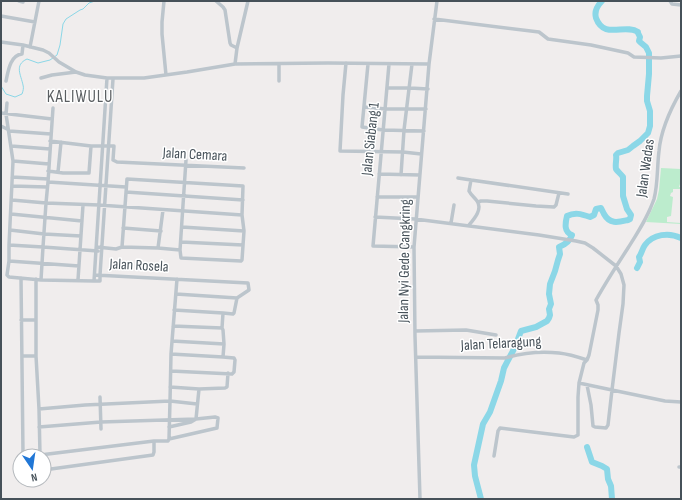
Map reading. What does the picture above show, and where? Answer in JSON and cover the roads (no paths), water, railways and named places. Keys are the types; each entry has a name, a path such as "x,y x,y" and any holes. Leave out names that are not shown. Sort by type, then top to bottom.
{"street":[{"path":"19,1 23,2"},
{"path":"30,47 39,1"},
{"path":"164,1 162,34 166,75"},
{"path":"216,1 225,10 230,44 237,48"},
{"path":"234,64 248,1"},
{"name":"Jalan Nyi Gede Cangkring","path":"420,499 414,247 415,219 436,1"},
{"path":"670,1 672,4 681,5"},
{"path":"1,16 35,22"},
{"path":"434,19 534,31 539,32 548,39 591,45 628,53 634,57 650,58 681,56"},
{"path":"1,42 43,50 76,72 85,75 107,78 144,78 234,64 429,64"},
{"path":"6,81 11,63 14,57 18,54 22,54 23,45"},
{"path":"346,63 340,150 422,154"},
{"path":"279,64 279,81"},
{"path":"368,64 362,127 383,130 424,132"},
{"name":"Jalan Siabang 1","path":"389,64 373,246 414,247"},
{"path":"401,175 404,130 412,64"},
{"path":"41,78 76,72"},
{"path":"94,281 107,78"},
{"path":"7,103 6,114 13,162 8,276 38,279 100,281 113,78"},
{"path":"387,88 428,89"},
{"name":"Jalan Wadas","path":"494,456 498,431 500,428 574,437 578,436 579,383 584,363 587,360 598,310 596,300 644,223 649,211 656,188 659,150 664,127 670,109 681,91"},
{"path":"364,107 386,109 426,109"},
{"path":"39,427 101,422 217,417 218,427 216,429 169,439 168,441 154,441 40,455 36,356 36,320 38,279 42,263 53,108"},
{"path":"1,113 52,119"},
{"path":"1,126 8,130 51,134"},
{"path":"50,141 91,146 109,146"},
{"path":"58,172 61,142"},
{"path":"11,146 50,148"},
{"path":"48,171 89,173 91,146"},
{"name":"Jalan Cemara","path":"109,146 114,146 113,160 115,162 244,168"},
{"path":"122,247 127,179 185,183 242,186 242,215 244,231 241,262 181,258 180,250 185,183 186,160"},
{"path":"13,162 49,164"},
{"path":"379,174 420,175"},
{"path":"12,177 101,185 126,190 184,196 243,200"},
{"path":"458,178 568,194"},
{"path":"467,225 473,220 479,209 478,202 469,191 471,180"},
{"path":"12,186 47,187"},
{"path":"478,202 481,200 554,207 556,205 559,193"},
{"path":"377,197 417,197"},
{"path":"12,200 242,215"},
{"path":"451,223 454,204"},
{"path":"78,280 83,205"},
{"path":"158,248 163,210"},
{"path":"11,214 82,221"},
{"path":"375,217 415,219 460,224 576,241 585,243 616,266 621,274 624,290 624,304 619,332 608,426 604,428 595,427 592,424 591,405 587,385"},
{"path":"182,227 244,231"},
{"path":"123,228 160,231"},
{"path":"10,230 81,236"},
{"path":"181,242 243,245"},
{"path":"9,245 80,250 116,249 122,247 180,250"},
{"path":"9,261 79,266"},
{"name":"Jalan Rosela","path":"95,275 248,282 249,290 237,298"},
{"path":"21,278 23,448"},
{"path":"169,439 171,354 177,279"},
{"path":"174,310 234,314 237,298 176,294"},
{"path":"223,313 223,357"},
{"path":"21,320 36,320"},
{"path":"173,326 222,328"},
{"path":"415,331 468,330 496,335"},
{"path":"172,341 224,344"},
{"name":"Jalan Telaragung","path":"416,357 505,358 516,355 552,352 587,360"},
{"path":"171,354 234,358 235,360 234,372 232,374 171,371"},
{"path":"22,356 36,356"},
{"path":"170,386 199,389 227,388 228,373"},
{"path":"579,383 665,401 681,402"},
{"path":"196,419 199,389"},
{"path":"100,397 102,429"},
{"path":"39,409 100,404 170,401 197,404"},
{"path":"169,427 191,422 196,419"},
{"path":"52,469 153,455 154,441"}],"waterway":[{"path":"1,86 6,94 15,97 22,94 23,87 19,67 23,61 27,59 38,63 50,60 57,55 63,24 66,19 83,9 89,3 95,1"},
{"path":"481,499 475,476 474,465 483,424 490,412 504,368 515,347 521,331 536,327 547,321 549,318 549,309 551,304 549,294 550,284 560,254 559,247 567,242 572,235 566,230 567,216 578,214 590,217 594,215 596,209 601,208 606,217 615,222 628,220 630,219 631,215 627,209 623,196 623,177 616,169 616,155 628,150 648,133 650,126 650,111 647,101 649,53 646,47 639,41 640,37 638,32 627,29 609,30 600,25 595,13 597,7 602,1"},
{"path":"637,268 640,262 639,257 643,248 652,238 662,235 671,235 681,238"},
{"path":"587,447 592,462 607,469 612,499"}],"district":[{"name":"KALIWULU","path":"80,96"}]}
